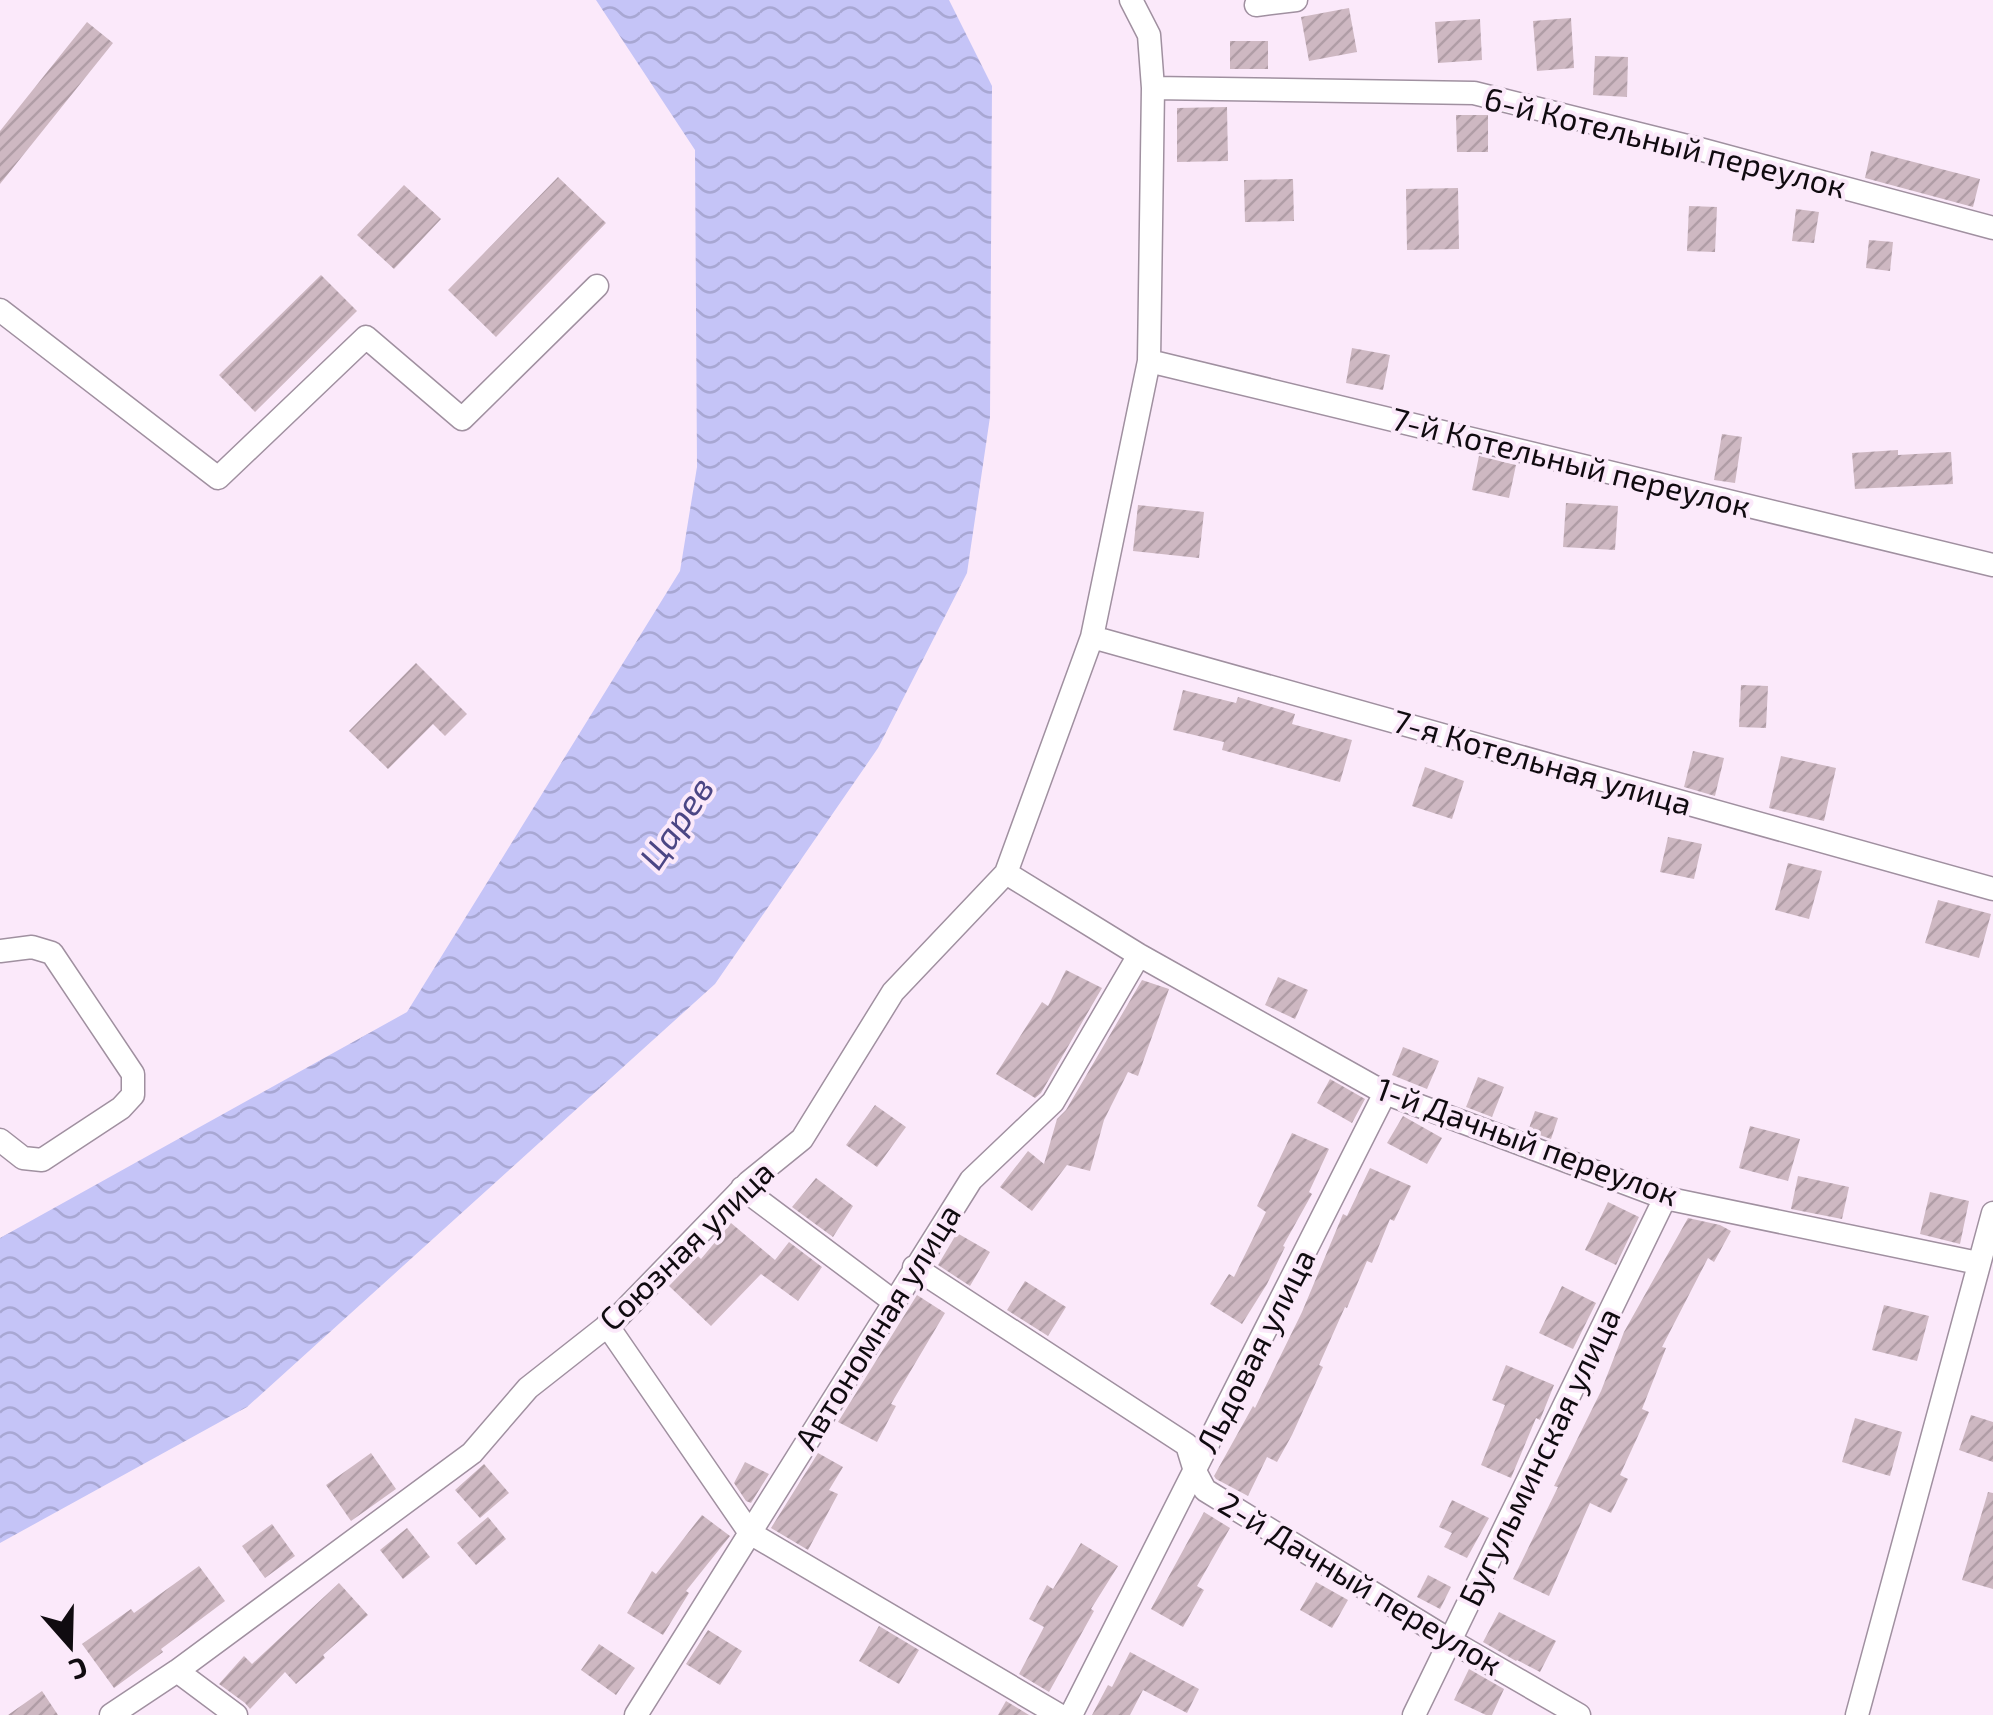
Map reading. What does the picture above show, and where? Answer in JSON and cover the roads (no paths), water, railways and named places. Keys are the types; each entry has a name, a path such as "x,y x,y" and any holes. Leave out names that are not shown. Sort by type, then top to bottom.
{"street":[{"name":"Союзная улица","path":"111,1715 178,1671 472,1453 528,1388 607,1326 742,1188 802,1139 892,992 1006,873 1092,636 1149,361 1153,88 1149,35 1131,0"},
{"path":"1256,5 1296,0"},
{"name":"6-й Котельный переулок","path":"1153,88 1474,92 1993,228"},
{"path":"0,310 218,478 366,337 462,420 597,286"},
{"name":"7-й Котельный переулок","path":"1149,361 1993,565"},
{"name":"7-я Котельная улица","path":"1092,636 1993,889"},
{"name":"1-й Дачный переулок","path":"1006,873 1139,954 1385,1093 1664,1198 1978,1263"},
{"path":"0,951 32,946 52,953 132,1074 133,1095 121,1108 42,1160 23,1158 0,1140"},
{"name":"Автономная улица","path":"636,1715 970,1180 1053,1102 1139,954"},
{"name":"Льдовая улица","path":"1070,1715 1385,1093"},
{"path":"742,1188 893,1301"},
{"name":"Бугульминская улица","path":"1414,1715 1664,1198"},
{"path":"1856,1715 1993,1213"},
{"name":"2-й Дачный переулок","path":"914,1267 1187,1446 1205,1490 1579,1715"},
{"path":"607,1326 750,1533 1059,1715"},
{"path":"178,1671 236,1715"}],"water":[{"name":"Царев","path":"596,0 949,0 992,86 990,417 967,573 878,748 715,984 247,1407 0,1543 0,1238 407,1012 680,571 697,467 695,150"}]}
